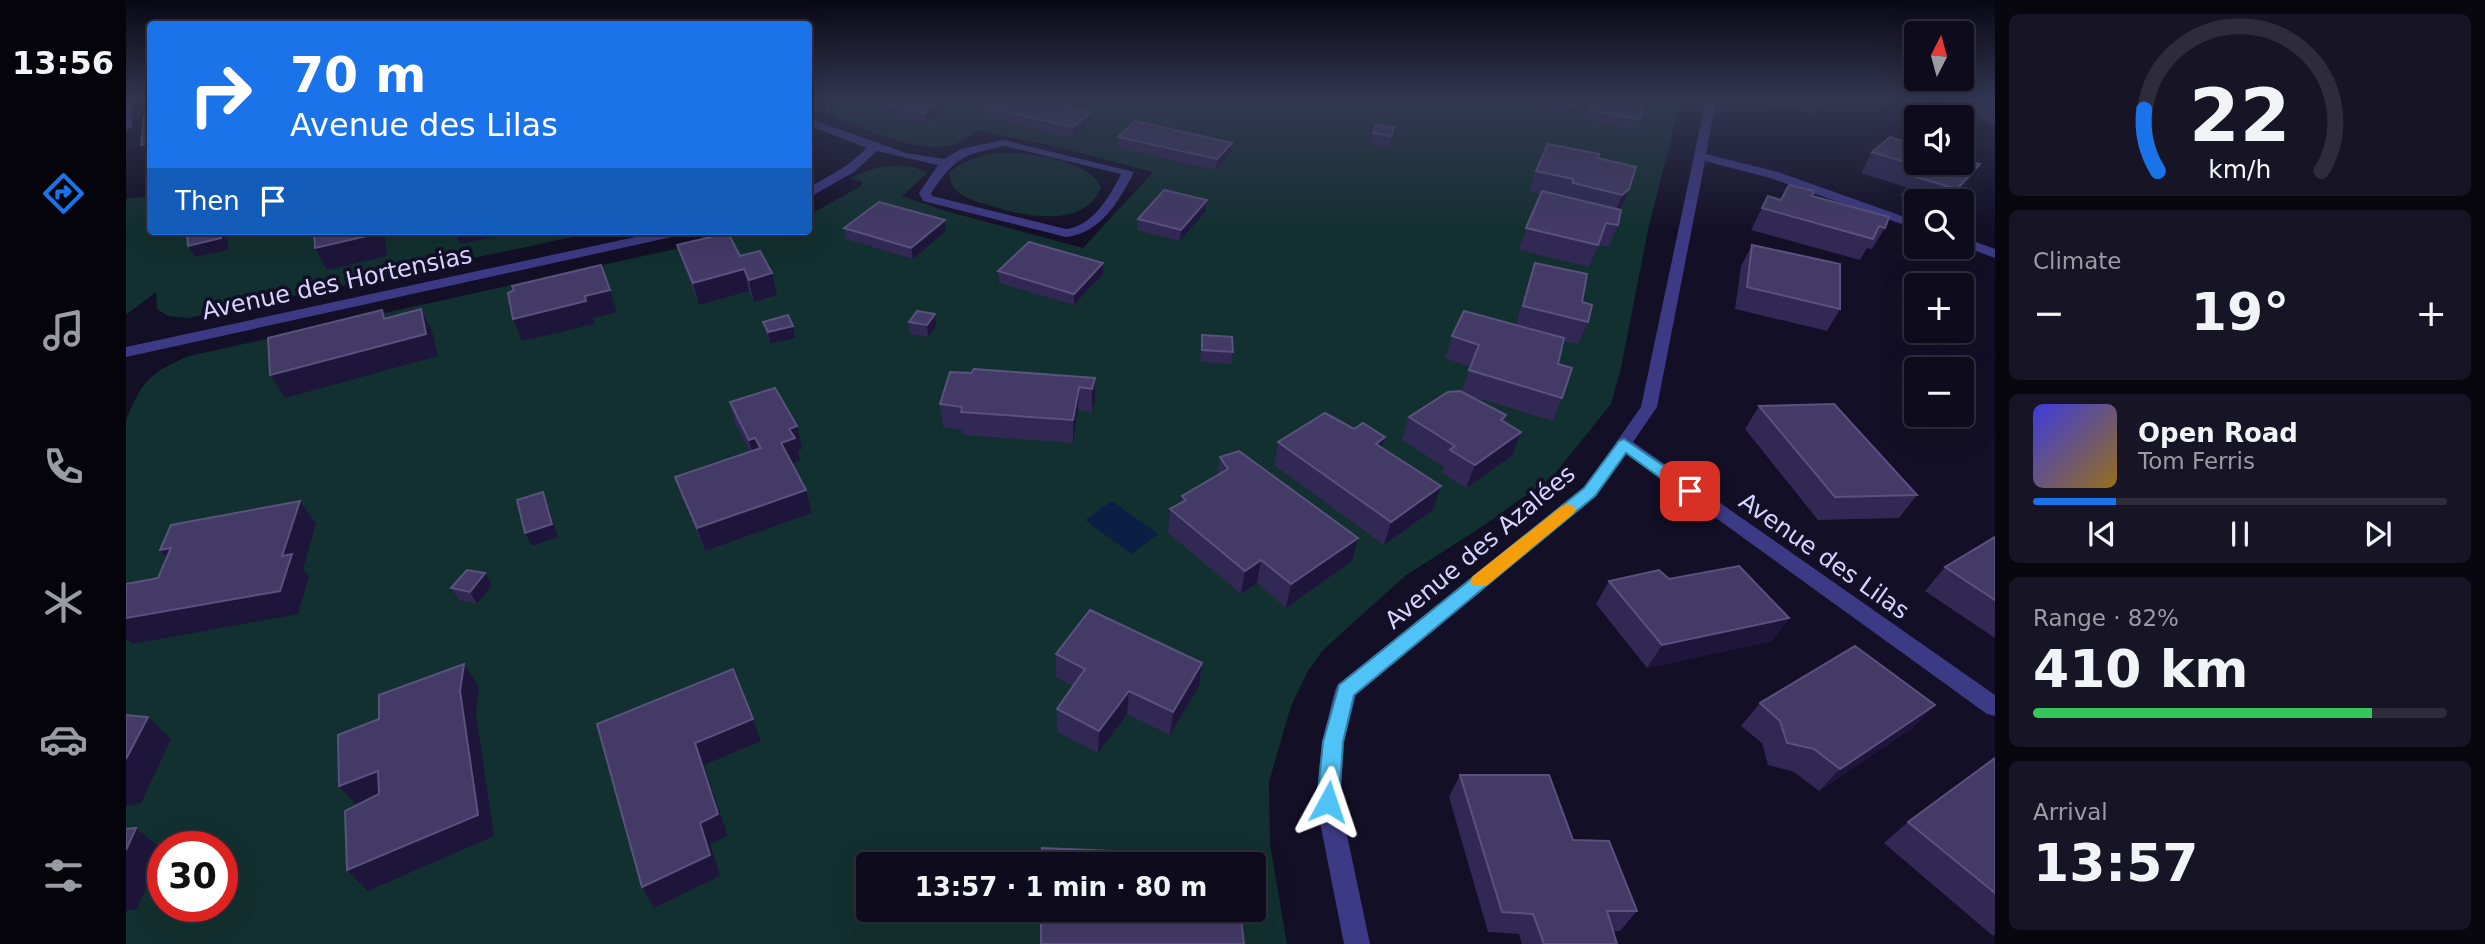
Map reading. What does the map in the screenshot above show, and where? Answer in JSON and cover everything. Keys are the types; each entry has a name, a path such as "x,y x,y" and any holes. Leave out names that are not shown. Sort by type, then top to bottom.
{"street":[{"path":"865,143 904,156 946,163"},
{"path":"997,143 965,151 946,163 925,193 927,198 1074,234 1113,201 1128,172 997,143"},
{"name":"Avenue des Azalées","path":"1357,944 1328,802 1333,742 1346,690 1590,492 1650,407 1702,143"},
{"path":"812,192 850,169 875,147"},
{"path":"1700,156 1773,175 1904,221"},
{"name":"Avenue des Hortensias","path":"126,352 663,235"},
{"path":"1974,246 1995,254"},
{"name":"Avenue des Lilas","path":"1624,444 1995,707"}],"green space":[{"path":"908,143 955,143 932,147 915,145"},
{"path":"1039,143 1670,143 1648,230 1621,368 1611,404 1553,476 1483,526 1405,576 1323,650 1308,671 1291,706 1269,782 1270,844 1287,944 126,944 126,420 137,396 156,373 189,356 739,235 812,235 812,213 861,186 862,182 851,178 868,170 889,166 909,167 927,173 902,196 946,211 1083,248 1153,172"},
{"path":"1000,153 1041,156 1071,164 1084,170 1101,187 1093,201 1081,210 1051,216 1002,209 968,198 954,188 949,173 954,169 973,159"},
{"path":"147,196 147,235 583,235 188,318 168,316 157,309 156,292 126,315 126,199"}],"water":[{"path":"1112,501 1158,534 1131,554 1085,520"}],"building":[{"path":"1145,143 1232,143 1217,159"},
{"path":"1883,143 1904,143 1904,162 1872,152"},
{"path":"1548,144 1599,154 1598,158 1636,167 1629,189 1622,195 1573,183 1573,179 1536,171"},
{"path":"1914,175 1970,175 1957,189"},
{"path":"1789,185 1814,191 1812,196 1889,217 1885,228 1879,226 1873,239 1762,208 1768,196 1781,200"},
{"path":"1164,190 1207,200 1181,230 1138,219"},
{"path":"1542,191 1621,210 1618,225 1606,223 1598,245 1526,228"},
{"path":"879,202 945,220 911,248 844,228"},
{"path":"187,235 221,235 221,238 188,246"},
{"path":"314,235 372,235 315,248"},
{"path":"729,235 740,256 760,251 772,273 749,280 744,269 693,283 677,245"},
{"path":"1029,242 1103,263 1074,294 998,271"},
{"path":"1752,245 1840,264 1840,309 1747,287"},
{"path":"1535,263 1587,274 1582,302 1592,305 1588,322 1523,306"},
{"path":"601,265 610,290 585,296 586,301 513,319 508,293 514,290 512,286"},
{"path":"421,309 426,334 270,375 268,338 382,310 384,319"},
{"path":"917,311 935,314 927,325 909,322"},
{"path":"1464,311 1564,338 1558,364 1572,368 1562,398 1469,370 1479,345 1452,336"},
{"path":"788,315 793,326 768,332 763,322"},
{"path":"1202,335 1232,337 1233,352 1202,350"},
{"path":"974,369 1095,378 1092,389 1079,387 1073,420 961,412 962,407 940,404 950,372 971,373"},
{"path":"775,388 797,426 789,429 795,438 781,443 806,490 697,528 675,477 761,448 755,438 749,440 730,402"},
{"path":"1460,391 1506,415 1501,420 1521,432 1475,465 1450,450 1455,446 1409,417 1448,392"},
{"path":"1834,404 1917,495 1835,497 1759,406"},
{"path":"1325,413 1354,429 1363,423 1385,437 1376,444 1441,486 1391,522 1278,442"},
{"path":"1239,451 1358,538 1291,584 1261,560 1245,571 1170,509 1186,500 1182,496 1228,469 1220,457"},
{"path":"543,492 552,524 525,533 517,500"},
{"path":"300,501 282,556 292,554 280,591 126,618 126,584 158,578 171,548 160,550 171,525"},
{"path":"1995,537 1995,600 1945,567"},
{"path":"1739,566 1789,618 1662,645 1609,581 1659,570 1669,579"},
{"path":"467,570 485,573 470,592 451,588"},
{"path":"1090,610 1202,663 1173,712 1129,691 1099,731 1057,709 1085,669 1056,654"},
{"path":"1855,646 1935,705 1840,769 1814,749 1787,743 1780,721 1760,703"},
{"path":"464,664 460,691 478,815 347,870 345,811 379,794 378,771 339,786 338,735 379,719 379,695"},
{"path":"733,669 753,719 695,743 718,814 700,823 710,855 642,887 597,724"},
{"path":"126,715 148,717 126,759"},
{"path":"1995,758 1995,893 1908,822"},
{"path":"1460,775 1549,775 1573,840 1609,841 1637,911 1607,911 1617,944 1544,944 1533,914 1502,912"},
{"path":"136,828 126,850 126,829"},
{"path":"1042,848 1137,852 1042,852"},
{"path":"1041,922 1241,922 1244,944 1041,944"}],"slow traffic":[{"path":"1479,581 1567,510"}],"route":[{"path":"1328,802 1333,742 1346,690 1590,492 1624,444 1690,491"}]}
